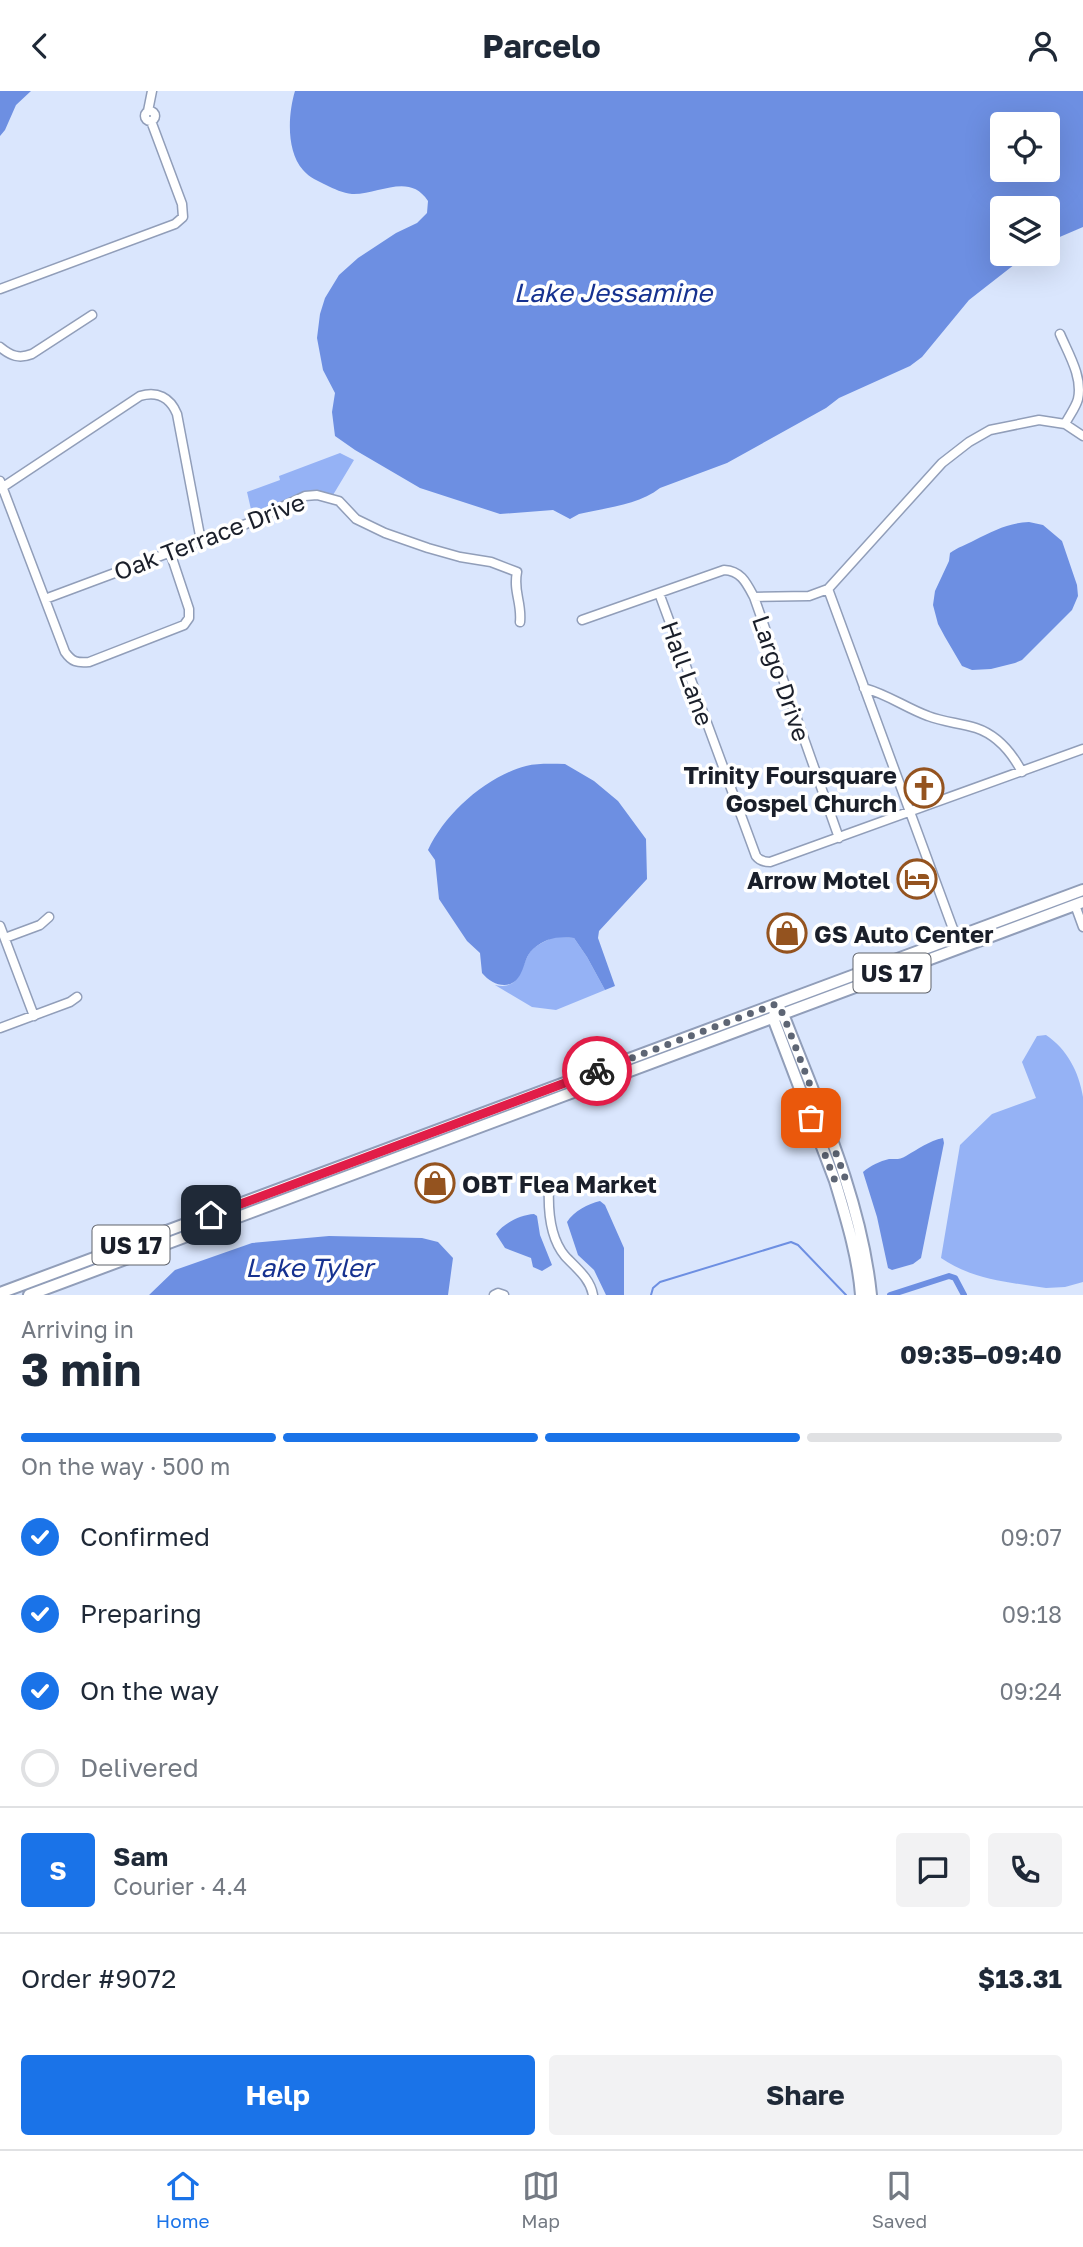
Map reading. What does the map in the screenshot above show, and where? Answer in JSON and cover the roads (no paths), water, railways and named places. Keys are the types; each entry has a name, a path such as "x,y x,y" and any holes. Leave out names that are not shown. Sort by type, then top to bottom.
{"main road":[{"name":"US 17","path":"29,1295 519,1112 778,1012 957,937 1083,891"},
{"path":"1079,903 1083,891"},
{"path":"1051,914 1060,904 1061,898"},
{"name":"US 17","path":"0,1293 535,1094 778,1012 1079,903"},
{"path":"778,1012 866,1252 871,1295"},
{"path":"519,1112 525,1101 535,1094"},
{"path":"411,1153 421,1145 427,1134"},
{"path":"840,1179 861,1295"},
{"path":"215,1226 220,1215 232,1207"},
{"path":"181,1238 192,1230 199,1220"}],"street":[{"path":"0,289 175,224 183,217 182,204 151,121 155,114 148,111 152,91"},
{"path":"0,347 16,357 32,354 92,314"},
{"path":"1060,334 1079,386 1078,400 1065,423"},
{"path":"170,552 189,609 189,618 184,625 89,662 78,663 71,660 65,652 1,486 140,396 151,393 161,395 169,400 177,414 201,541"},
{"path":"754,597 809,596 828,589 942,463 990,430 1026,421 1043,420 1065,423 1083,436"},
{"name":"Oak Terrace Drive","path":"45,599 246,524 305,496 317,495 339,501 356,519 385,533 460,557 491,562 517,572 514,587 522,609 520,622"},
{"name":"Largo Drive","path":"659,593 724,570 734,570 743,577 754,597 839,838"},
{"path":"828,589 957,937"},
{"path":"582,620 659,593"},
{"name":"Hall Lane","path":"659,593 756,856 759,860 770,862 839,838"},
{"path":"864,688 879,692 929,717 988,734 1006,748 1022,772"},
{"path":"839,838 1083,749"},
{"path":"1079,903 1083,927"},
{"path":"5,938 40,925 49,917"},
{"path":"0,926 34,1016"},
{"path":"0,1028 77,997"},
{"path":"549,1188 548,1208 555,1237 564,1254 583,1274 593,1295"},
{"path":"494,1295 504,1295"}],"water":[{"path":"0,91 31,91 16,105 0,136"},
{"name":"Lake Jessamine","path":"295,91 1083,91 1083,227 1060,237 1060,196 990,196 990,266 1013,266 969,300 922,357 910,366 839,398 826,408 727,463 660,488 632,502 579,514 570,519 553,510 500,514 420,488 335,436 332,412 335,393 323,370 317,338 325,298 339,275 358,258 396,233 417,223 427,213 428,201 420,192 403,186 352,194 317,181 297,162 291,143 290,121"},
{"path":"1029,522 1043,525 1062,541 1077,585 1078,596 1072,610 1022,660 991,669 972,670 962,666 938,624 933,605 935,591 950,553 1001,528"},
{"path":"565,764 594,781 618,801 646,839 647,879 599,931 598,938 615,986 605,990 574,938 563,937 547,940 533,949 513,983 497,984 482,973 480,953 467,941 439,899 435,860 428,850 435,836 456,810 482,787 526,766"},
{"path":"943,1138 921,1258 913,1264 892,1270 888,1268 877,1217 863,1172 879,1162 902,1158"},
{"path":"600,1201 605,1205 624,1248 624,1295 606,1295 594,1270 578,1255 567,1222 582,1209"},
{"path":"534,1214 537,1216 540,1235 552,1265 542,1271 533,1267 531,1258 505,1248 496,1234 513,1220"},
{"name":"Lake Tyler","path":"329,1236 422,1238 438,1242 453,1258 448,1295 149,1295 175,1270 252,1243"}],"waterway":[{"path":"651,1295 653,1288 660,1282 791,1242 798,1245 846,1295"},
{"path":"890,1295 949,1276 955,1278 964,1295"}],"place":[{"name":"Trinity Foursquare Gospel Church","path":"924,788"},
{"name":"Arrow Motel","path":"917,879"},
{"name":"GS Auto Center","path":"787,933"},
{"name":"OBT Flea Market","path":"435,1183"}]}
